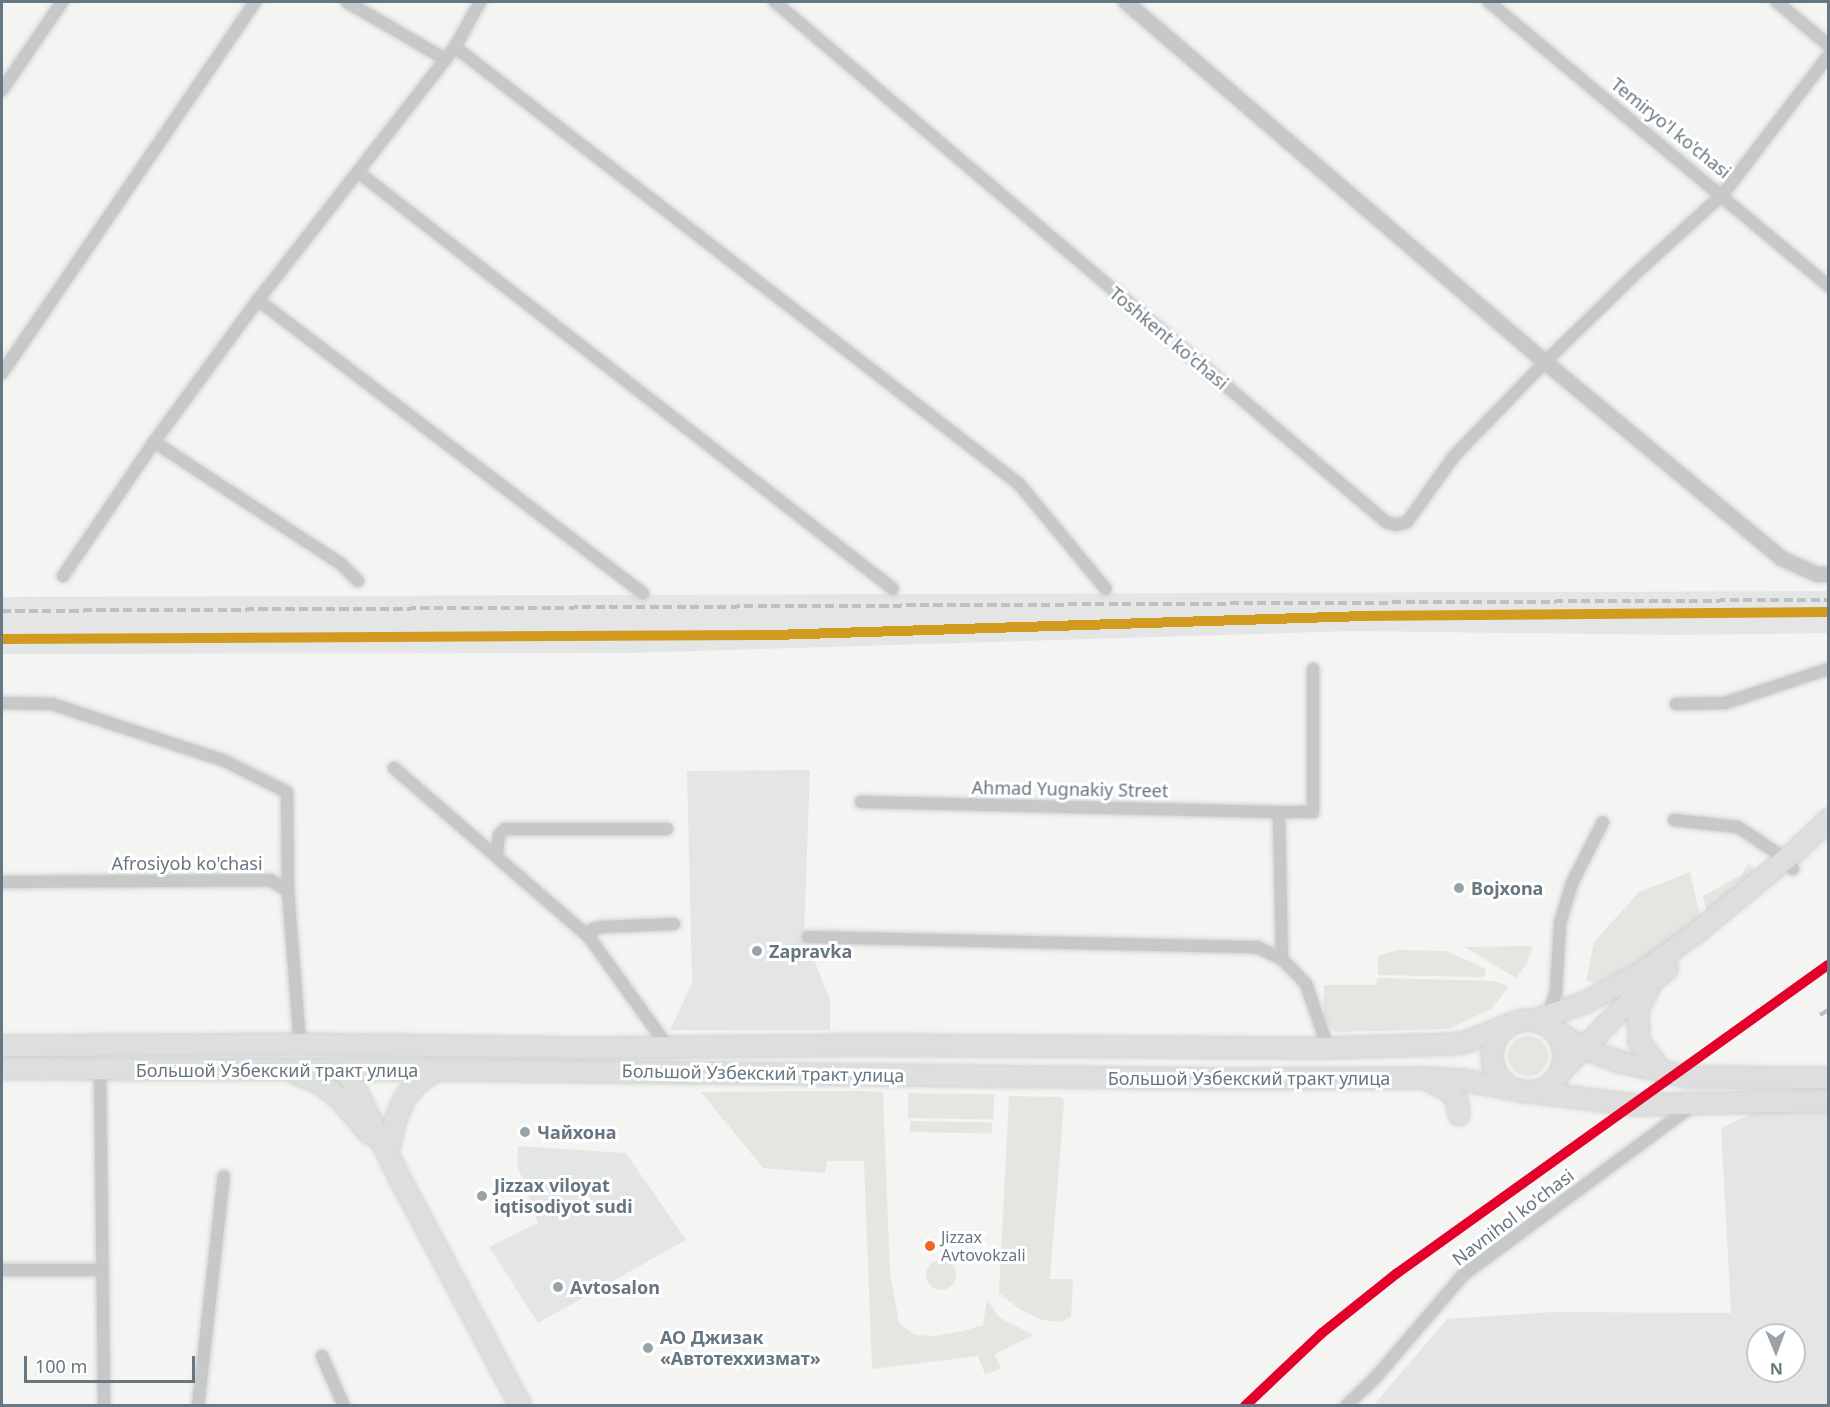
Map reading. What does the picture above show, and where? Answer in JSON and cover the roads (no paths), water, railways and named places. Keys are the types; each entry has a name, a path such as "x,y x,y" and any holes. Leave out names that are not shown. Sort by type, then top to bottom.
{"main road":[{"path":"1524,1091 1541,1089 1655,979 1790,864 1828,820"},
{"path":"1828,838 1641,973 1545,1021 1511,1024 1496,1041 1493,1064 1505,1083 1524,1091 1633,1105 1828,1101"},
{"path":"1655,979 1638,1009 1638,1031 1642,1049 1663,1073"},
{"path":"1545,1021 1582,1048 1620,1062 1663,1073 1687,1077 1828,1078"},
{"path":"1545,1021 1562,1043 1564,1063 1560,1072"},
{"name":"Большой Узбекский тракт улица","path":"2,1046 300,1044 585,1048 1328,1048 1454,1044 1466,1042 1511,1024"},
{"name":"Большой Узбекский тракт улица","path":"2,1069 436,1070 1232,1079 1423,1078 1462,1080 1524,1091"},
{"path":"286,1070 320,1083 339,1098 391,1159"},
{"path":"346,1070 521,1406"},
{"path":"391,1159 396,1118 405,1098 416,1084 436,1070"},
{"path":"1423,1078 1450,1091 1456,1101 1459,1115"}],"street":[{"path":"2,90 62,2"},
{"path":"2,373 255,2"},
{"path":"347,2 445,59"},
{"path":"63,576 154,442 258,300 455,47 480,2"},
{"name":"Toshkent ko'chasi","path":"775,2 1386,522 1397,525 1407,522 1454,456 1545,362"},
{"path":"1126,2 1545,362 1781,558 1817,574 1828,574"},
{"name":"Temiryo'l ko'chasi","path":"1489,2 1723,194 1828,285"},
{"path":"1777,2 1828,45"},
{"path":"455,47 1019,484 1106,589"},
{"path":"1545,362 1634,275 1723,194 1828,56"},
{"path":"358,172 892,589"},
{"path":"258,300 643,593"},
{"path":"154,442 341,564 358,580"},
{"name":"Ahmad Yugnakiy Street","path":"861,802 1313,812 1313,669"},
{"path":"1676,704 1725,703 1828,669"},
{"path":"2,703 52,704 225,761 287,792 288,891 300,1044"},
{"path":"394,768 497,854 589,937 668,1047"},
{"path":"1279,812 1282,959"},
{"path":"1674,820 1738,827 1790,864"},
{"path":"1545,1021 1556,991 1560,923 1572,883 1603,822"},
{"path":"497,854 499,835 505,829 667,829"},
{"name":"Afrosiyob ko'chasi","path":"2,882 270,880 288,891"},
{"path":"589,937 593,929 602,927 674,924"},
{"path":"808,938 1257,947 1282,959 1306,984 1328,1048"},
{"path":"100,1069 104,1406"},
{"name":"Navnihol ko'chasi","path":"1346,1406 1376,1377 1463,1275 1695,1104"},
{"path":"198,1406 224,1176"},
{"path":"2,1270 102,1270"},
{"path":"322,1356 344,1406"}],"railway":[{"path":"2,611 1828,600"},
{"path":"1245,1406 1322,1333 1396,1274 1828,965"},
{"path":"1820,1015 1828,1010"}],"place":[{"name":"Bojxona","path":"1459,888"},
{"name":"Zapravka","path":"757,951"},
{"name":"Чайхона","path":"525,1132"},
{"name":"Jizzax viloyat iqtisodiyot sudi","path":"482,1196"},
{"name":"Jizzax Avtovokzali","path":"930,1246"},
{"name":"Avtosalon","path":"558,1287"},
{"name":"АО Джизак «Автотеххизмат»","path":"648,1348"}]}
